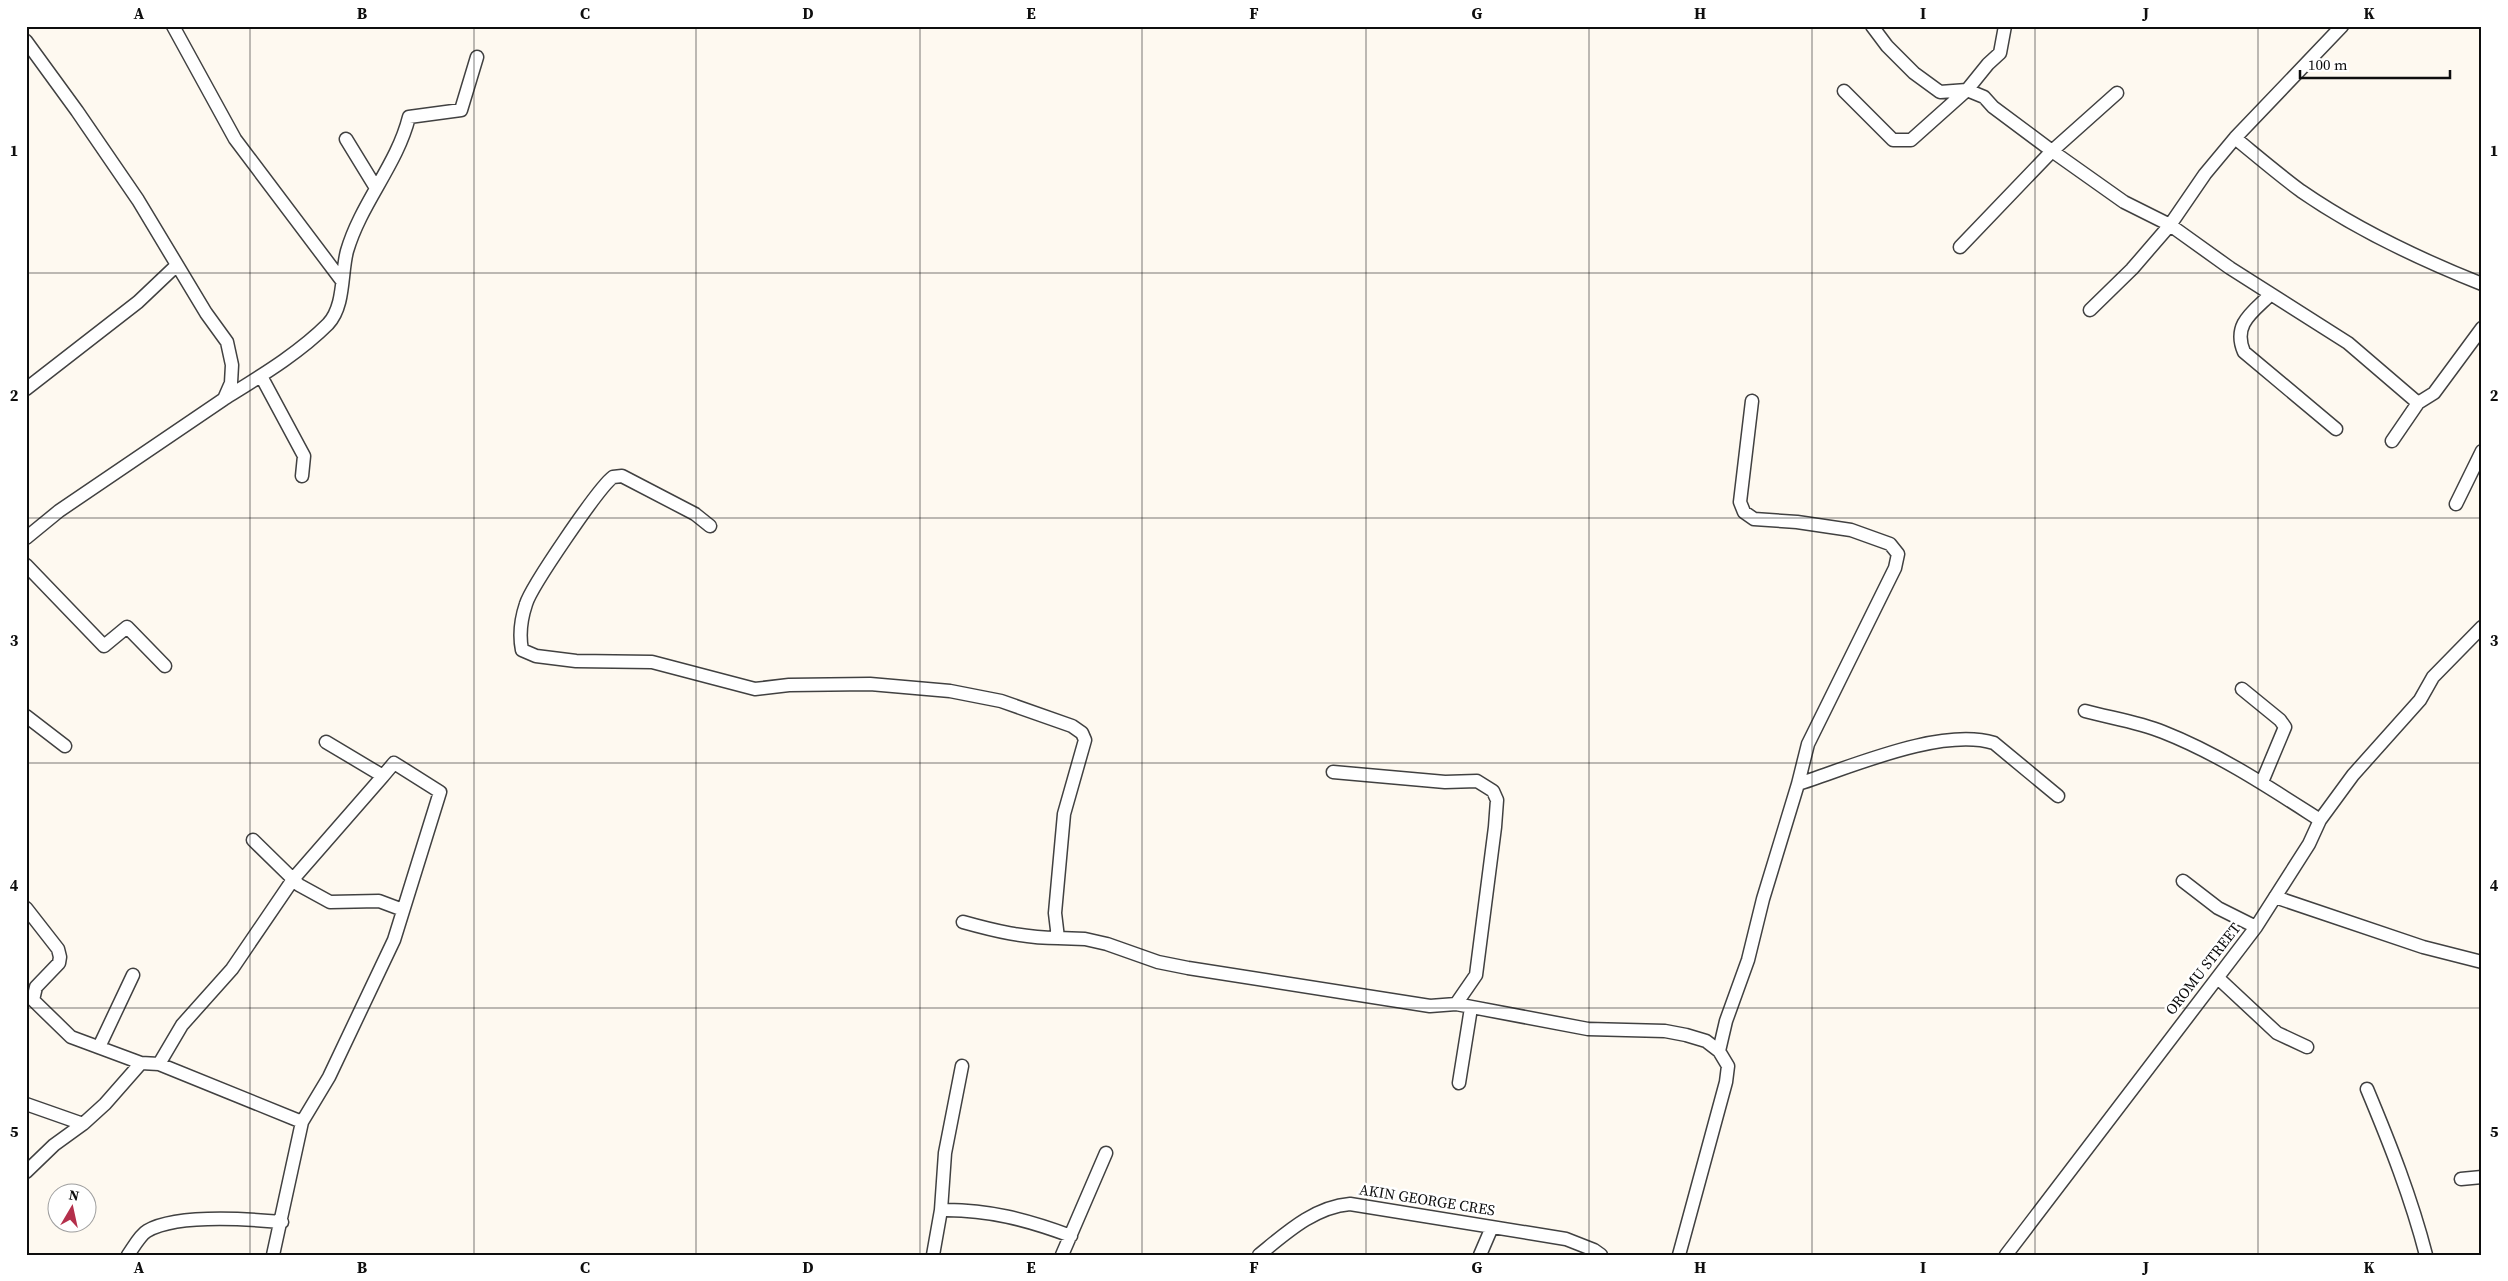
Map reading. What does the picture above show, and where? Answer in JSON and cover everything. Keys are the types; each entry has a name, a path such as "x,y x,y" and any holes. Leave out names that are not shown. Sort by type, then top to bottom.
{"street":[{"path":"173,26 235,139 342,282"},
{"path":"1872,26 1887,46 1914,73 1940,92 1967,90 1984,97 1993,107 2124,202 2170,225 2348,344 2418,403"},
{"path":"1844,91 1893,140 1906,142 1914,138 1967,90 1988,64 2000,54 2006,26"},
{"path":"2090,310 2132,269 2170,225 2205,174 2235,138 2342,26"},
{"path":"26,41 127,184 206,313 227,342 232,364 231,383 224,399"},
{"path":"26,538 59,511 224,399 262,376 329,322 340,299 347,251 376,188 403,139 409,117 461,110 477,57"},
{"path":"1960,247 2052,151 2117,93"},
{"path":"2235,138 2301,190 2342,216 2411,254 2482,284"},
{"path":"346,139 376,188"},
{"path":"26,389 138,302 177,264"},
{"path":"2271,294 2242,323 2239,339 2244,352 2336,429"},
{"path":"2392,441 2418,403 2434,393 2482,328"},
{"path":"262,376 304,456 302,476"},
{"path":"1720,1051 1726,1021 1748,960 1763,899 1798,784 1808,744 1895,568 1898,554 1890,544 1851,530 1797,522 1754,519 1744,512 1740,502 1752,401"},
{"path":"2456,504 2482,451"},
{"path":"710,526 695,514 622,476 612,477 583,515 526,603 521,624 522,650 536,656 576,661 652,662 755,689 789,684 870,684 950,691 1001,701 1072,726 1082,734 1085,740 1064,814 1055,913 1058,938"},
{"path":"26,565 104,646 127,627 165,666"},
{"name":"OROMU STREET","path":"2006,1255 2256,927 2309,844 2320,820 2353,775 2420,700 2433,677 2482,627"},
{"path":"2242,689 2280,720 2285,727 2262,782"},
{"path":"2085,711 2162,731 2210,752 2262,782 2320,820"},
{"path":"26,716 65,746"},
{"path":"1798,784 1919,745 1962,739 1994,743 2058,796"},
{"path":"326,742 383,776"},
{"path":"159,1064 182,1025 232,969 294,878 394,763 440,792 394,940 329,1077 302,1122 282,1222 273,1255"},
{"path":"1333,772 1445,782 1477,781 1493,791 1497,800 1495,827 1476,975 1456,1004"},
{"path":"253,840 300,885 330,902 379,901 403,910"},
{"path":"2182,881 2218,908 2256,927"},
{"path":"2275,897 2423,947 2482,962"},
{"path":"26,908 58,949 60,957 59,963 36,987 33,1000 71,1037 141,1063 159,1064 302,1122"},
{"path":"963,922 1001,932 1039,938 1085,939 1107,944 1158,962 1188,968 1430,1006 1456,1004 1588,1029 1665,1031 1706,1041 1720,1051 1728,1066 1726,1082 1679,1255"},
{"path":"99,1047 133,975"},
{"path":"2218,978 2277,1033 2307,1047"},
{"path":"1459,1083 1471,1008"},
{"path":"26,1172 54,1145 83,1124 105,1104 141,1063"},
{"path":"933,1255 941,1210 945,1153 962,1066"},
{"path":"2367,1089 2397,1158 2414,1206 2426,1255"},
{"path":"26,1104 83,1124"},
{"path":"1062,1255 1106,1153"},
{"path":"2461,1179 2482,1177"},
{"name":"AKIN GEORGE CRES","path":"1259,1255 1303,1220 1340,1205 1350,1204 1566,1238 1594,1250 1600,1255"},
{"path":"941,1210 966,1210 1006,1215 1071,1236"},
{"path":"128,1255 146,1231 169,1224 231,1218 282,1222"},
{"path":"1480,1255 1492,1227"}]}
